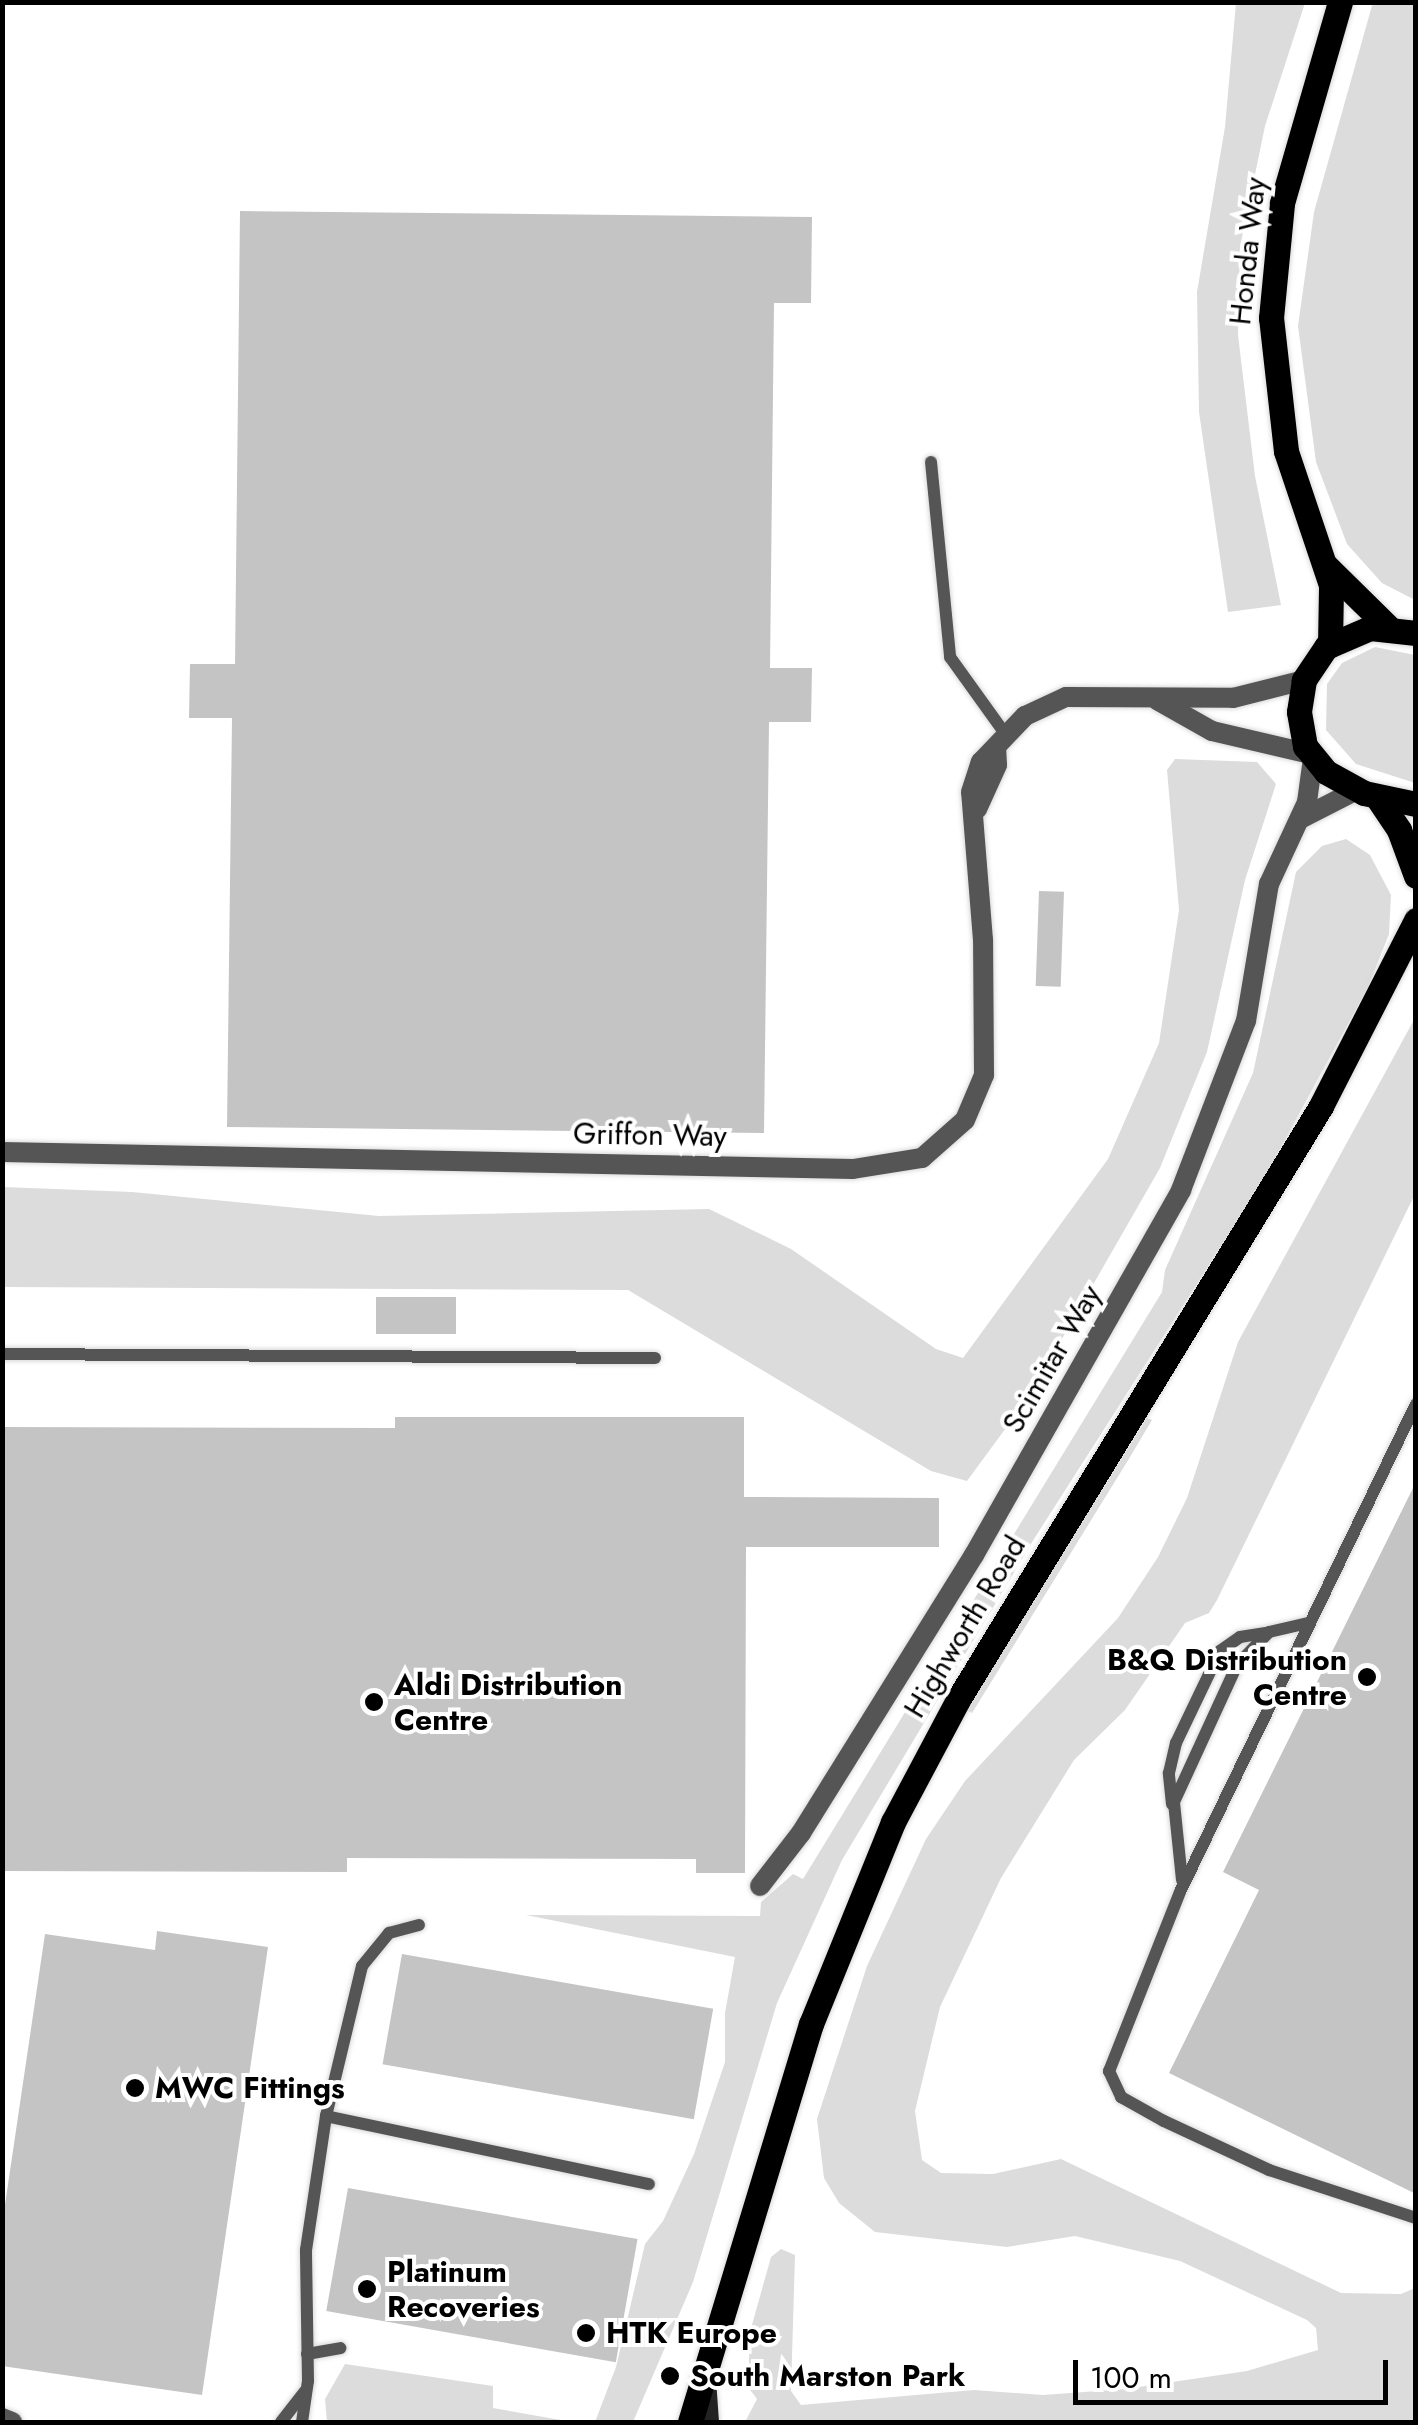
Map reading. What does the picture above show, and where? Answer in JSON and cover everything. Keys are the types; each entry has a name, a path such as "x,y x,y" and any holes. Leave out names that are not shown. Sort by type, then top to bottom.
{"main road":[{"name":"Honda Way","path":"1330,644 1326,566 1286,451 1271,318 1282,203 1340,2"},
{"name":"Honda Way","path":"1326,566 1389,628"},
{"path":"1416,634 1370,628 1330,644 1304,680 1300,712 1312,756 1367,794 1399,830 1416,876"},
{"path":"1367,794 1416,804"},
{"name":"Highworth Road","path":"690,2422 811,2024 893,1822 958,1698 1322,1106 1416,920"},
{"path":"706,2373 710,2422"}],"street":[{"path":"1001,741 1037,708 1066,697 1247,697 1304,680"},
{"path":"1155,699 1212,731 1312,756"},
{"name":"Griffon Way","path":"2,1152 823,1169 879,1168 922,1158 965,1120 984,1075 976,809 997,765 1001,741"},
{"name":"Scimitar Way","path":"760,1886 801,1834 974,1555 1181,1190 1242,1036 1270,884 1300,819 1312,756"},
{"path":"1300,819 1367,794"},
{"path":"2,2418 12,2422"}],"lane":[{"path":"931,462 950,657 1001,741"},
{"path":"2,1354 655,1358"},
{"path":"1416,1404 1180,1892 1110,2058 1115,2091 1269,2170 1416,2218"},
{"path":"1180,1892 1183,1847 1174,1811 1172,1758 1215,1660 1228,1643 1308,1623"},
{"path":"1174,1811 1237,1665 1270,1632"},
{"path":"302,2422 307,2354 306,2250 326,2116 362,1966 389,1932 419,1925"},
{"path":"326,2116 649,2184"},
{"path":"307,2354 340,2348"},
{"path":"282,2422 306,2389"}],"shaded area":[{"path":"1373,2 1415,3 1415,600 1382,583 1347,544 1316,462 1298,326 1314,212"},
{"path":"1236,3 1305,3 1265,126 1240,247 1238,335 1255,476 1281,605 1228,612 1199,412 1197,292 1225,127"},
{"path":"1375,647 1415,655 1415,783 1356,764 1326,730 1327,684 1342,663"},
{"path":"1175,759 1257,762 1276,784 1245,880 1207,1052 1160,1168 1028,1398 967,1481 931,1471 628,1290 3,1287 3,1187 132,1192 379,1216 709,1209 791,1249 936,1349 963,1358 1108,1159 1159,1043 1179,910 1167,770"},
{"path":"1346,839 1370,855 1391,895 1389,934 1368,987 1263,1180 1034,1539 842,1860 777,2003 693,2282 633,2422 595,2422 616,2367 645,2244 663,2221 694,2154 725,2062 725,2013 735,1957 526,1915 760,1916 761,1902 793,1874 803,1879 1162,1292 1165,1270 1253,1073 1296,872 1322,846"},
{"path":"1415,1018 1415,1194 1217,1600 1209,1613 1185,1623 1125,1710 1074,1760 1001,1878 940,2007 915,2111 922,2160 941,2173 993,2174 1061,2159 1341,2293 1401,2294 1415,2288 1415,2422 745,2422 757,2399 748,2387 750,2332 771,2257 781,2249 795,2255 791,2391 801,2405 974,2390 1043,2395 1125,2389 1247,2371 1318,2350 1316,2328 1307,2320 1180,2261 1075,2236 1007,2247 875,2232 839,2203 824,2178 817,2119 867,1966 926,1839 965,1781 1118,1618 1158,1557 1187,1498 1238,1342"},
{"path":"1147,1418 1152,1420 972,1713 966,1710"},
{"path":"345,2364 493,2386 493,2408 572,2422 327,2422 325,2399"}],"building":[{"path":"240,211 812,217 811,303 774,303 770,668 812,668 811,722 769,722 764,1133 227,1127 232,718 189,718 190,664 235,664"},
{"path":"1039,891 1064,892 1061,987 1036,986"},
{"path":"376,1297 456,1297 456,1334 376,1334"},
{"name":"Aldi Distribution Centre","path":"395,1417 744,1417 744,1497 939,1498 939,1547 746,1547 745,1873 696,1873 696,1859 347,1858 347,1872 2,1871 2,1427 395,1428"},
{"name":"B&Q Distribution Centre","path":"1416,1482 1416,2194 1169,2073 1259,1890 1223,1872"},
{"name":"MWC Fittings","path":"157,1931 268,1947 202,2395 2,2366 2,2225 45,1934 155,1950"},
{"path":"402,1954 713,2009 694,2119 383,2064"},
{"path":"348,2188 638,2239 616,2362 326,2311"}],"place":[{"name":"B&Q Distribution Centre","path":"1367,1677"},
{"name":"Aldi Distribution Centre","path":"374,1702"},
{"name":"MWC Fittings","path":"135,2088"},
{"name":"Platinum Recoveries","path":"367,2289"},
{"name":"HTK Europe","path":"586,2333"},
{"name":"South Marston Park","path":"670,2376"}]}
